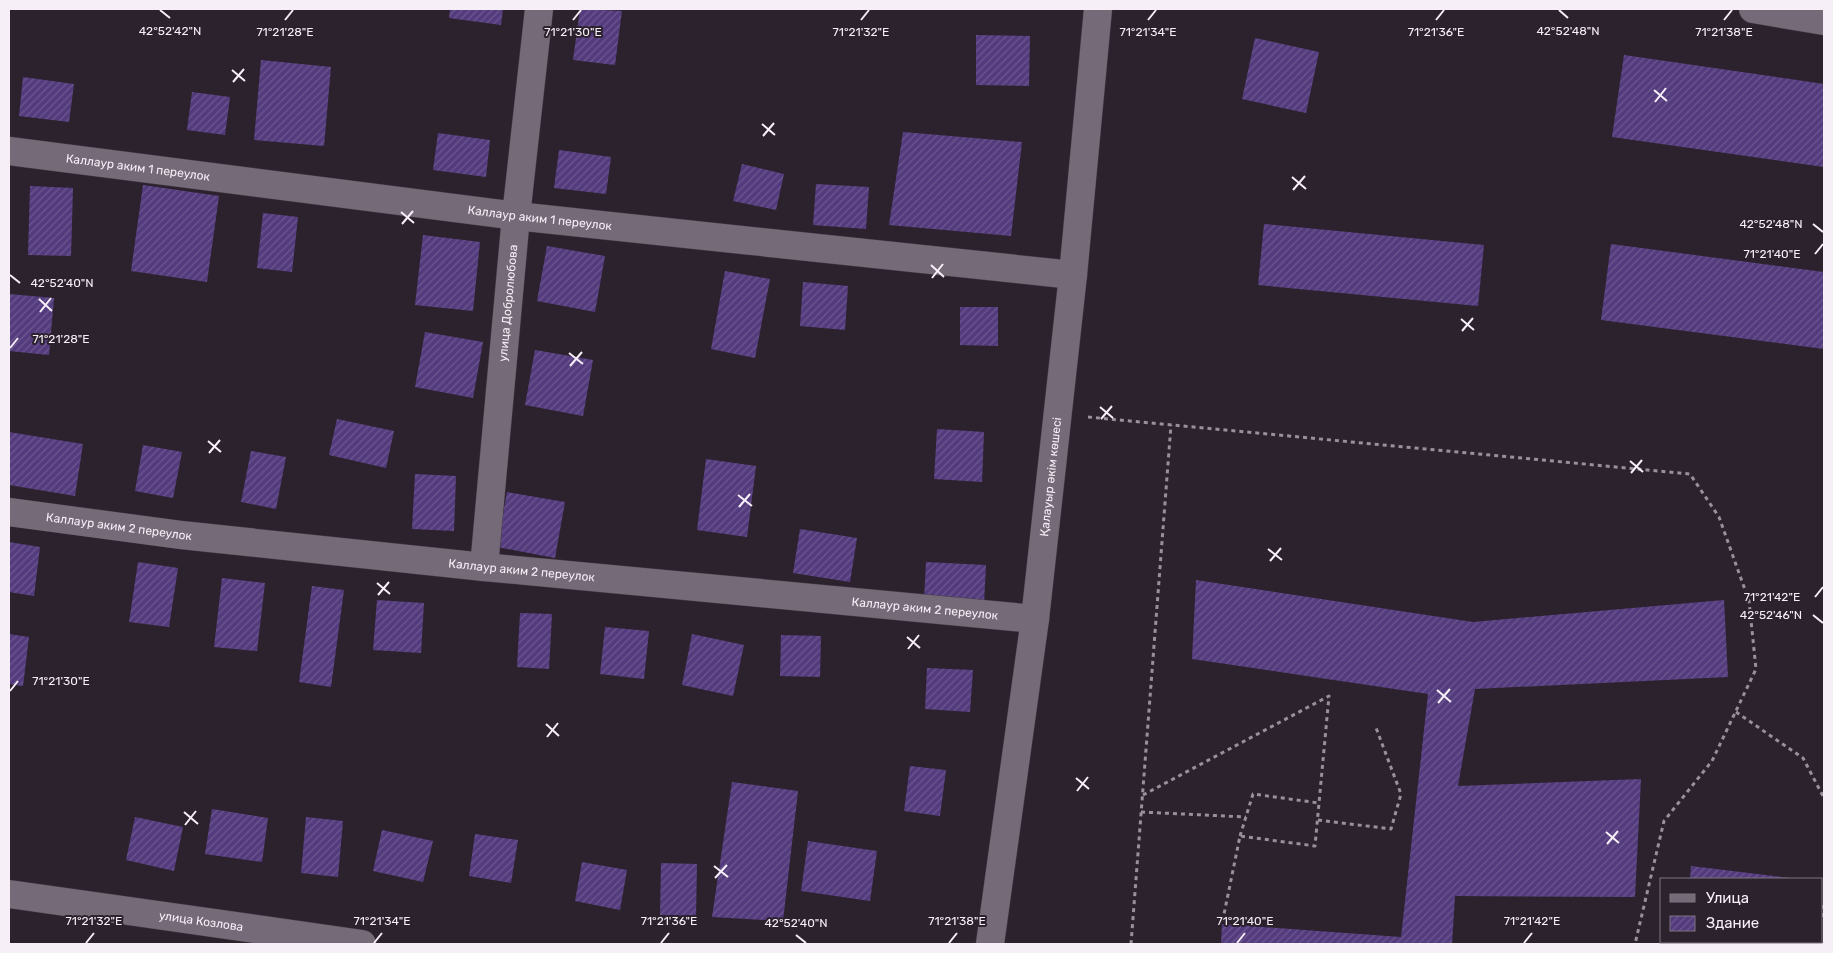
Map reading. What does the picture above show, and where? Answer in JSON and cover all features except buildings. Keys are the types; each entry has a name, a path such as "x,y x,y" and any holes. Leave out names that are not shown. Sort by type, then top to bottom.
{"street":[{"name":"улица Добролюбова","path":"484,567 516,216 539,9"},
{"name":"Қалауыр әкім көшесі","path":"990,944 1036,619 1073,275 1098,9"},
{"path":"1753,9 1824,21"},
{"name":"Каллаур аким 1 переулок","path":"9,152 516,216 1073,275"},
{"name":"Каллаур аким 2 переулок","path":"9,512 181,535 484,567 1036,619"},
{"name":"улица Козлова","path":"9,894 362,944"}],"path":[{"path":"1057,414 1690,474 1719,517 1749,601 1756,669 1712,761 1664,821 1635,944"},
{"path":"1131,944 1171,426"},
{"path":"1143,795 1329,696 1315,846 1240,836"},
{"path":"1736,712 1803,758 1824,798"},
{"path":"1318,820 1391,830 1401,794 1375,725"},
{"path":"1222,924 1240,836 1252,794 1319,803"},
{"path":"1141,812 1246,817"}]}
